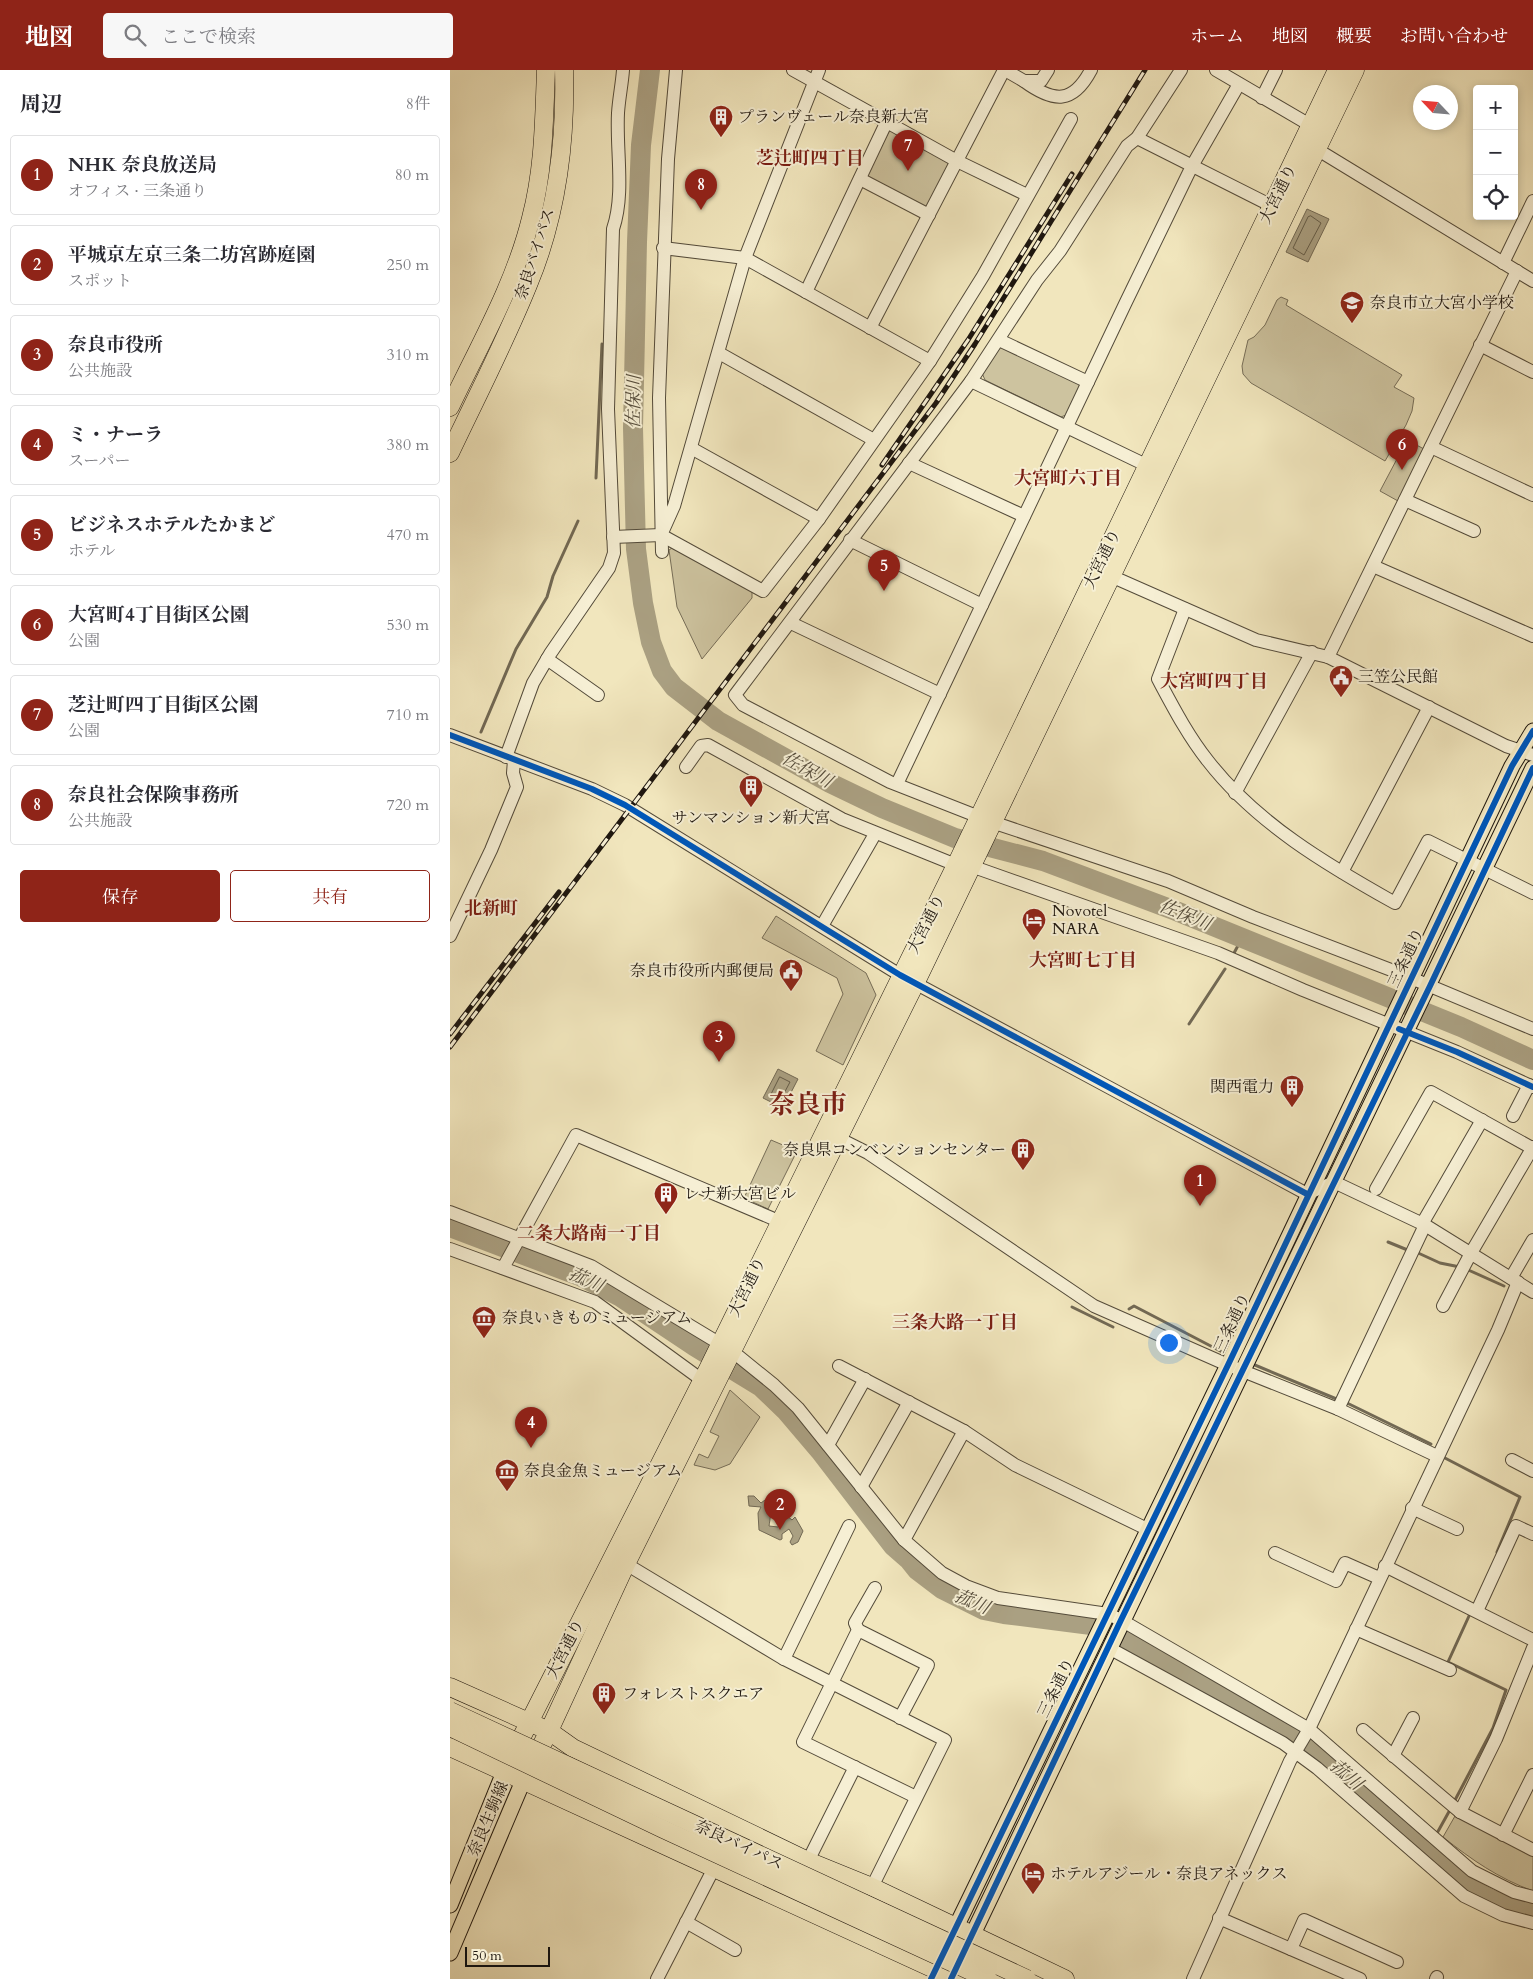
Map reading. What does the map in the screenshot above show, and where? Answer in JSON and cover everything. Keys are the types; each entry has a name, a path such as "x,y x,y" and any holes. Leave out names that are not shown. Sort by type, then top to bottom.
{"highway":[{"name":"奈良バイパス","path":"450,407 513,273 531,218 542,162 546,70"},
{"name":"奈良バイパス","path":"450,454 529,284 546,230 563,140 564,70"},
{"name":"大宮通り","path":"1104,572 1148,466 1337,70"},
{"name":"大宮通り","path":"504,1772 528,1721 725,1349 787,1225 965,863 1104,572 1318,149 1355,70"},
{"name":"大宮通り","path":"787,1225 838,1138 908,980"},
{"name":"大宮通り","path":"523,1781 549,1731 626,1564 710,1375"},
{"path":"451,1687 549,1731 573,1748 808,1861 872,1887 1065,1979"},
{"name":"奈良バイパス","path":"450,1711 1027,1979"},
{"name":"奈良バイパス","path":"450,1727 672,1833 988,1979"},
{"path":"450,1747 714,1868 933,1974 953,1978 972,1936"},
{"path":"956,1927 964,1952 975,1964 1005,1979"},
{"path":"933,1974 956,1927"}],"main road":[{"name":"三条通り","path":"972,1936 1110,1647 1113,1621 1147,1529 1228,1365 1307,1194 1391,1023 1466,861 1527,752 1533,731"},
{"name":"三条通り","path":"956,1927 1096,1638 1113,1621 1244,1371 1429,989 1533,768"},
{"name":"奈良生駒線","path":"450,1905 504,1772"},
{"name":"奈良生駒線","path":"450,1953 523,1781"}],"street":[{"path":"450,936 491,850 517,787 510,759 533,683 547,659 609,568 614,553 608,409 613,229 617,217 618,114 623,70"},
{"path":"662,552 659,535 659,398 663,248 676,70"},
{"path":"793,70 816,76 957,161 1027,196"},
{"path":"870,328 1005,70 1036,90 1062,98 1076,93 1091,70"},
{"path":"1024,81 1040,81 1048,70"},
{"path":"1181,70 1137,138 1127,146 1060,251 1037,280 971,381 735,695 743,705 838,756 897,784 985,821 1168,881 1429,989 1533,1029"},
{"path":"1216,70 1310,125 1318,149 1533,281"},
{"path":"1262,98 1276,70"},
{"path":"659,535 674,506 745,258 816,76"},
{"path":"897,784 1192,166 1239,84"},
{"path":"614,536 659,535 763,591 819,519 930,361 983,276 1072,119"},
{"path":"806,292 888,121"},
{"path":"1137,138 1272,206"},
{"path":"860,179 929,215"},
{"path":"1503,263 1533,201"},
{"path":"663,248 745,258 930,361"},
{"path":"1328,657 1517,272"},
{"path":"999,340 1088,382"},
{"path":"1480,345 1533,372"},
{"path":"719,353 874,440"},
{"path":"971,381 1148,466"},
{"path":"1430,447 1533,495"},
{"path":"691,448 819,519"},
{"path":"910,463 1024,516"},
{"path":"1405,500 1474,531"},
{"path":"850,540 982,605"},
{"path":"1373,566 1533,636"},
{"path":"1104,572 1256,640 1328,657 1506,746 1527,752"},
{"path":"1185,609 1158,679 1180,719 1207,760 1235,792 1292,840 1395,903 1428,841 1533,893"},
{"path":"791,622 940,694"},
{"path":"1235,792 1312,652"},
{"path":"547,659 598,695"},
{"path":"1342,872 1429,707"},
{"path":"450,735 592,789 625,805 908,980 1307,1194 1334,1182 1424,1225 1533,1292"},
{"path":"686,767 701,746 708,745 842,819 875,834 965,863 1218,953 1408,1030 1531,1086 1513,1116"},
{"path":"822,926 875,834"},
{"path":"1376,1189 1431,1092 1533,1147 1471,1253 1443,1306"},
{"path":"1338,1409 1424,1225 1482,1120"},
{"path":"503,1268 576,1135 787,1225"},
{"path":"838,1138 868,1153 1094,1306 1228,1365 1338,1409 1437,1456"},
{"path":"450,1212 591,1266 725,1349 774,1385 798,1408 904,1540 942,1573 966,1586 998,1598 1113,1621 1309,1730 1472,1871 1514,1892 1533,1897"},
{"path":"1193,1979 1295,1752 1309,1730 1412,1508 1498,1330 1514,1280 1533,1240"},
{"path":"450,1249 595,1302 710,1375"},
{"path":"839,1366 964,1431 1014,1465 1147,1529"},
{"path":"828,1445 865,1379"},
{"path":"861,1487 909,1402"},
{"path":"904,1540 964,1431"},
{"path":"1512,1460 1533,1471"},
{"path":"1412,1508 1457,1530"},
{"path":"784,1659 849,1526"},
{"path":"1478,1611 1516,1526 1533,1534"},
{"path":"1274,1553 1336,1581 1345,1563 1379,1578"},
{"path":"626,1564 784,1659 945,1740 872,1887"},
{"path":"1385,1566 1533,1640"},
{"path":"875,1588 855,1623 858,1630 928,1665 900,1718"},
{"path":"1356,1629 1450,1670"},
{"path":"858,1630 803,1742 916,1797"},
{"path":"1110,1647 1283,1743 1317,1768 1464,1896 1502,1915 1533,1923"},
{"path":"1460,1812 1496,1739 1533,1648"},
{"path":"1393,1756 1413,1718"},
{"path":"1363,1730 1460,1812 1533,1850"},
{"path":"808,1861 855,1767"},
{"path":"1503,1835 1533,1776"},
{"path":"657,1979 714,1868"},
{"path":"1219,1918 1360,1979"},
{"path":"1291,1949 1304,1920 1397,1962"},
{"path":"686,1922 735,1950"}],"shaded area":[{"path":"891,128 951,165 926,209 865,176"},
{"path":"1281,297 1288,300 1286,305 1402,375 1394,387 1414,398 1412,411 1385,461 1251,383 1243,374 1242,366 1248,340 1254,337 1265,325 1277,300"},
{"path":"1005,346 1078,381 1080,388 1068,414 1061,417 985,380 982,373 999,348"},
{"path":"1407,440 1424,449 1398,501 1380,491"},
{"path":"672,548 752,590 752,598 702,659 677,607 669,550"},
{"path":"776,916 866,973 876,995 843,1065 816,1051 843,994 837,978 762,938"},
{"path":"771,1140 797,1151 768,1209 744,1198"},
{"path":"730,1390 760,1417 730,1464 715,1470 694,1465 699,1454 708,1458 719,1436 710,1432"},
{"path":"1455,1816 1533,1855 1533,1891 1486,1868 1443,1837"}],"water":[{"path":"1307,209 1329,219 1308,262 1286,252"},
{"path":"778,1069 798,1079 783,1108 763,1098"},
{"path":"748,1496 754,1496 761,1503 765,1500 768,1503 770,1513 769,1526 778,1527 787,1516 792,1520 795,1517 803,1531 798,1542 792,1545 790,1542 793,1536 789,1529 782,1534 782,1539 780,1540 759,1530 758,1513 761,1507 749,1506"}],"waterway":[{"name":"佐保川","path":"650,70 641,145 637,242 633,428 636,549 643,603 651,642 662,671 674,687 718,721 830,783 882,808 955,838 1043,861 1176,911 1461,1027 1533,1060"},
{"path":"596,478 602,344"},
{"path":"481,732 516,649 547,597 553,576 578,521"},
{"path":"1233,955 1242,938"},
{"path":"1189,1024 1225,969"},
{"name":"菰川","path":"450,1227 582,1277 619,1296 694,1346 761,1387 786,1411 820,1451 893,1546 917,1570 942,1589 984,1610 1099,1626 1156,1656 1308,1743 1344,1770 1391,1816 1418,1836 1433,1857 1468,1887 1490,1899 1533,1912"},
{"path":"1388,1242 1410,1251"},
{"path":"1416,1252 1440,1263 1460,1267"},
{"path":"1466,1269 1504,1286"},
{"path":"1129,1309 1134,1306 1228,1355"},
{"path":"1072,1307 1113,1327"},
{"path":"1250,1363 1339,1400"},
{"path":"1345,1402 1431,1444"},
{"path":"1443,1457 1520,1497 1497,1552"},
{"path":"1454,1802 1493,1728 1506,1690 1448,1662 1469,1616"},
{"path":"1436,1835 1451,1808"},
{"path":"1429,1848 1433,1841"}],"railway":[{"path":"450,1047 936,403 975,344 1145,70"},
{"path":"882,465 968,340 1072,174"},
{"path":"450,1034 559,892"}],"cycle path":[{"path":"931,1979 1228,1365 1512,766 1533,731"},
{"path":"450,735 592,789 625,805 900,975 1307,1194"},
{"path":"951,1979 1121,1620 1430,986 1533,768"},
{"path":"1399,1029 1457,1052 1533,1087"}],"place":[{"name":"プランヴェール奈良新大宮","path":"721,138"},
{"name":"芝辻町四丁目街区公園","path":"908,171"},
{"name":"奈良社会保険事務所","path":"701,210"},
{"name":"奈良市立大宮小学校","path":"1352,324"},
{"name":"大宮町4丁目街区公園","path":"1402,470"},
{"name":"ビジネスホテルたかまど","path":"884,591"},
{"name":"三笠公民館","path":"1341,698"},
{"name":"サンマンション新大宮","path":"751,808"},
{"name":"Novotel NARA","path":"1034,941"},
{"name":"奈良市役所内郵便局","path":"791,992"},
{"name":"奈良市役所","path":"719,1062"},
{"name":"関西電力","path":"1292,1108"},
{"name":"奈良県コンベンションセンター","path":"1023,1171"},
{"name":"NHK 奈良放送局","path":"1200,1206"},
{"name":"レナ新大宮ビル","path":"666,1215"},
{"name":"奈良いきものミュージアム","path":"484,1339"},
{"name":"ミ・ナーラ","path":"531,1448"},
{"name":"奈良金魚ミュージアム","path":"507,1492"},
{"name":"平城京左京三条二坊宮跡庭園","path":"780,1530"},
{"name":"フォレストスクエア","path":"604,1715"},
{"name":"ホテルアジール・奈良アネックス","path":"1033,1895"}],"district":[{"name":"芝辻町四丁目","path":"810,158"},
{"name":"大宮町六丁目","path":"1068,478"},
{"name":"大宮町四丁目","path":"1214,681"},
{"name":"北新町","path":"491,908"},
{"name":"大宮町七丁目","path":"1083,960"},
{"name":"奈良市","path":"808,1104"},
{"name":"二条大路南一丁目","path":"589,1233"},
{"name":"三条大路一丁目","path":"955,1322"}]}
